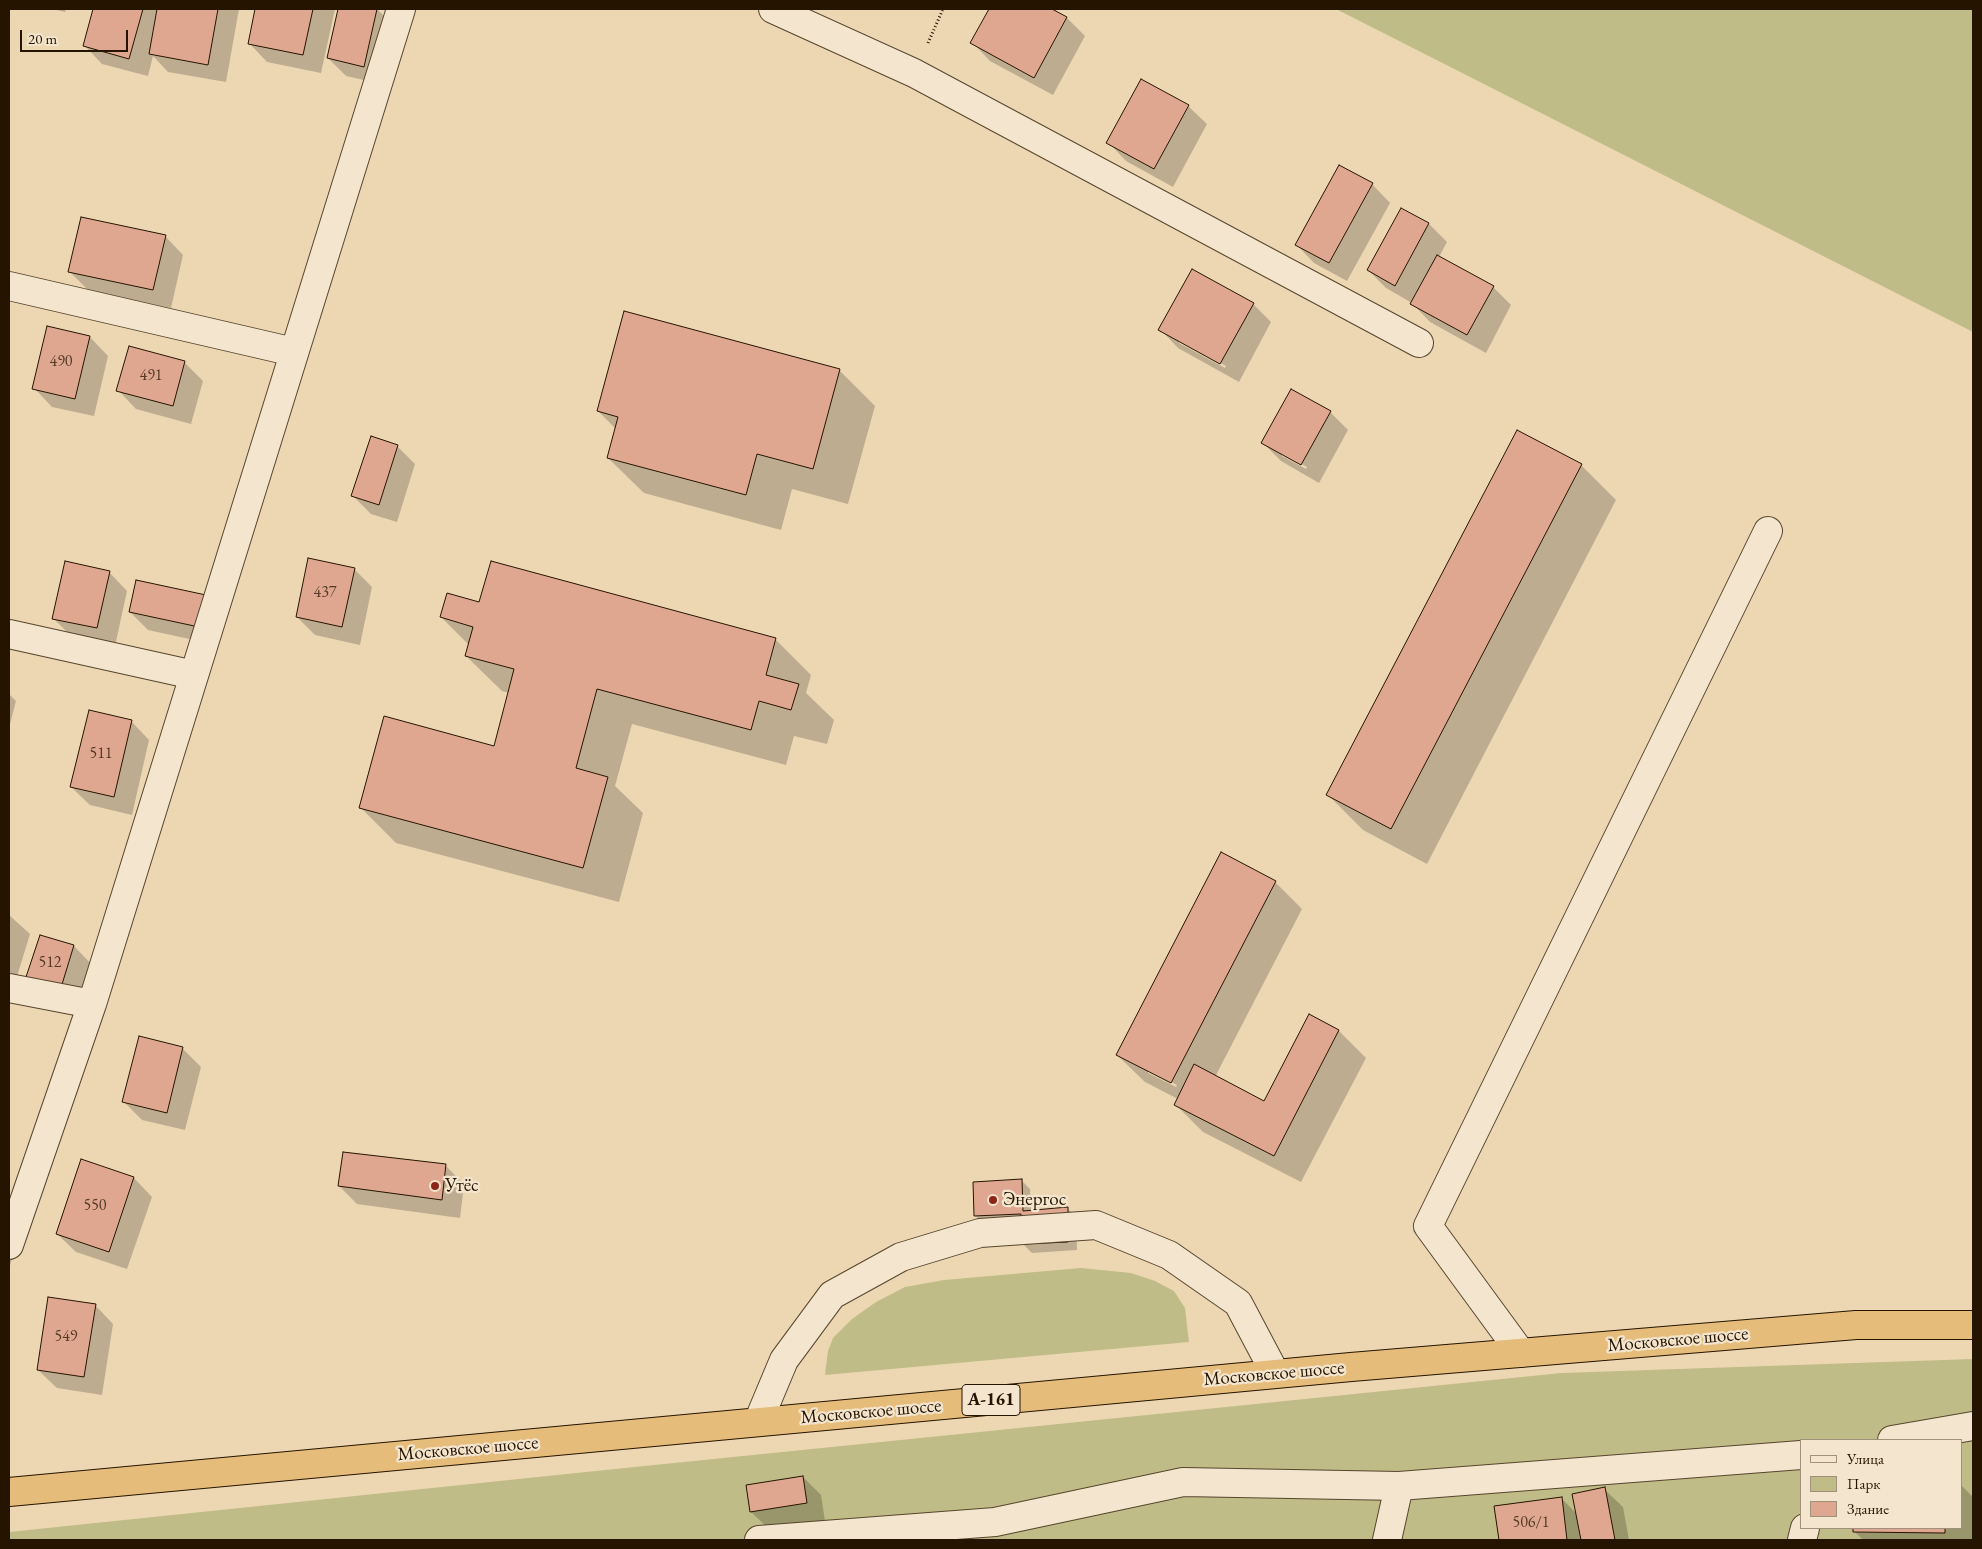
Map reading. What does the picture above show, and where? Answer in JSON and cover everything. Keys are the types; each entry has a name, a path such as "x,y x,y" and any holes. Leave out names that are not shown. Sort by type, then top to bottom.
{"highway":[{"name":"Московское шоссе","path":"9,1492 1274,1373 1856,1325 1973,1325"}],"street":[{"path":"9,1245 92,1004 401,9"},
{"path":"772,9 914,73 1419,343"},
{"path":"9,286 294,352"},
{"path":"1521,1353 1428,1226 1768,531"},
{"path":"9,634 194,675"},
{"path":"9,988 92,1004"},
{"path":"758,1422 784,1360 832,1295 901,1257 980,1233 1096,1225 1169,1255 1238,1303 1274,1373"},
{"path":"1898,1439 1973,1426"},
{"path":"759,1540 993,1531 1183,1482 1399,1486 1800,1455"},
{"path":"1387,1540 1399,1486"}],"path":[{"path":"914,73 943,9"}],"green space":[{"path":"1336,9 1973,9 1973,332"},
{"path":"1081,1268 1131,1273 1155,1281 1174,1291 1185,1308 1189,1342 825,1375 828,1351 833,1338 852,1319 876,1302 905,1287 944,1280"},
{"path":"1973,1359 1973,1540 9,1540 9,1532 1561,1373"}],"building":[{"path":"93,9 143,9 129,59 83,46"},
{"path":"157,9 218,9 208,65 149,54"},
{"path":"255,9 313,9 303,55 248,44"},
{"path":"338,9 377,9 364,67 327,58"},
{"path":"989,9 1052,9 1067,17 1034,78 970,43"},
{"path":"1141,79 1189,105 1154,169 1106,143"},
{"path":"1339,165 1373,183 1329,263 1295,245"},
{"path":"1401,208 1429,223 1395,286 1367,270"},
{"path":"81,217 166,235 153,290 68,272"},
{"path":"1437,255 1494,286 1467,335 1410,304"},
{"path":"1192,269 1254,303 1220,364 1158,330"},
{"path":"624,311 840,369 813,469 757,454 746,495 607,458 618,417 597,411"},
{"path":"47,326 90,336 75,399 32,389"},
{"path":"129,346 185,361 173,406 116,391"},
{"path":"1291,389 1331,411 1301,465 1261,443"},
{"path":"1517,430 1582,464 1391,829 1326,795"},
{"path":"371,436 398,445 379,505 351,496"},
{"path":"308,558 355,568 342,627 296,617"},
{"path":"65,561 110,571 97,628 52,619"},
{"path":"491,561 776,638 766,675 799,684 791,710 759,701 751,730 597,689 576,768 608,777 583,868 359,808 384,716 494,746 514,669 465,656 473,627 440,617 447,593 479,602"},
{"path":"136,580 206,595 199,627 129,612"},
{"path":"89,710 132,720 114,797 70,787"},
{"path":"1221,852 1276,881 1171,1083 1116,1055"},
{"path":"40,935 74,945 60,991 25,980"},
{"path":"1309,1014 1339,1030 1274,1156 1174,1105 1194,1064 1264,1101"},
{"path":"139,1036 183,1047 167,1113 122,1102"},
{"path":"343,1152 446,1164 442,1200 338,1186"},
{"path":"81,1159 134,1177 109,1252 56,1234"},
{"path":"1022,1179 1023,1211 1068,1207 1068,1242 1022,1244 1021,1214 974,1216 973,1182"},
{"path":"48,1297 96,1304 84,1377 37,1370"},
{"path":"803,1476 807,1503 750,1512 746,1485"},
{"path":"1605,1487 1615,1540 1581,1540 1572,1494"},
{"path":"1562,1497 1567,1540 1499,1540 1494,1506"},
{"path":"1853,1529 1945,1529 1945,1533 1853,1532"}],"place":[{"name":"Утёс","path":"435,1186"},
{"name":"Энергос","path":"993,1200"}]}
